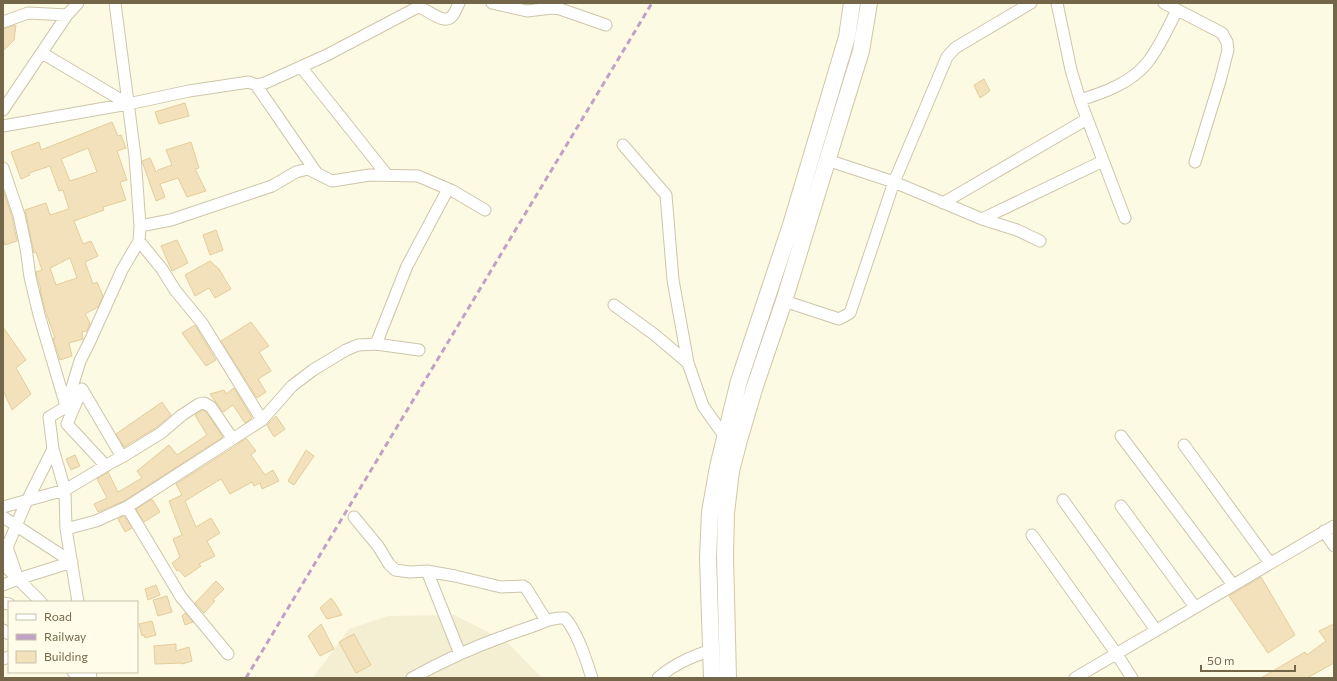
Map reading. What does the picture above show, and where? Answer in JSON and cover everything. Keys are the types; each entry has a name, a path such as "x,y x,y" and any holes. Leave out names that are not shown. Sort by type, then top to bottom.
{"main road":[{"path":"712,678 708,558 710,512 718,467 739,381 821,129 847,37 852,3"},
{"path":"728,678 725,556 726,513 731,471 755,386 784,301 861,51 869,3"}],"street":[{"path":"78,601 66,529 65,490 53,449 49,417 66,407 80,361 122,270 139,241 140,226 135,156 115,3"},
{"path":"256,85 265,83 327,55 418,7 446,19 454,14 459,3"},
{"path":"492,3 527,11 552,8 560,9 606,25"},
{"path":"784,301 839,319 850,313 894,182 947,57 955,48 1031,3"},
{"path":"1057,3 1071,70 1080,100 1125,218"},
{"path":"1164,3 1222,33 1227,42 1228,50 1220,81 1195,162"},
{"path":"3,109 75,4"},
{"path":"1080,100 1109,90 1133,75 1146,64 1177,10"},
{"path":"3,22 28,14 67,15"},
{"path":"42,53 128,104"},
{"path":"301,67 387,175"},
{"path":"3,126 128,104 189,91 249,82 256,85 316,172"},
{"path":"943,203 1087,118"},
{"path":"622,144 666,195 673,280 688,363 703,406 725,437"},
{"path":"827,160 894,182 982,219 1017,230 1040,241"},
{"path":"982,219 1103,161"},
{"path":"3,168 19,215 26,248 30,278 39,315 66,407"},
{"path":"140,226 171,220 272,186 296,172 308,169 332,181 370,175 418,176 448,189 485,210"},
{"path":"376,344 407,266 448,189"},
{"path":"139,241 162,269 175,290 202,323 262,420"},
{"path":"614,305 655,335 688,363"},
{"path":"66,529 96,521 127,507 262,420 292,386 313,370 346,350 358,345 376,344 419,350"},
{"path":"106,466 67,424 82,389 122,457"},
{"path":"3,507 65,490 161,433 182,414 204,402 211,407 232,438"},
{"path":"1121,436 1233,585"},
{"path":"1184,445 1270,563"},
{"path":"18,579 4,547 16,526 53,449"},
{"path":"1064,500 1156,630"},
{"path":"1121,506 1195,607"},
{"path":"127,507 181,597 228,654"},
{"path":"3,517 72,562"},
{"path":"354,517 378,546 395,570 410,572 427,571 501,587 523,586 526,588 541,614 548,620"},
{"path":"1075,678 1329,528 1334,546"},
{"path":"1032,535 1116,653 1132,678"},
{"path":"3,585 72,562"},
{"path":"3,564 40,601"},
{"path":"427,571 460,654"},
{"path":"412,678 440,663 502,637 548,620 565,618 580,645 592,678"},
{"path":"658,678 668,670 689,658 711,650"}],"shaded area":[{"path":"454,615 506,641 542,678 313,678 349,629 388,616"}],"building":[{"path":"16,25 14,40 3,51 3,29"},
{"path":"984,79 990,91 980,98 974,85"},
{"path":"185,103 189,116 159,124 155,112"},
{"path":"112,122 118,136 121,135 126,148 117,151 127,180 120,182 126,200 103,207 104,210 74,221 83,244 91,241 98,256 85,262 93,284 97,282 103,296 98,307 85,314 90,323 87,331 82,332 83,339 69,343 72,356 60,360 53,338 55,338 40,290 36,272 42,270 36,252 34,253 25,210 46,203 50,215 69,209 63,190 59,191 50,166 29,173 30,175 21,179 11,152 39,142 41,150","holes":["88,148 97,172 70,181 61,159","70,258 77,278 56,285 50,268"]},
{"path":"191,142 199,168 195,169 206,191 187,197 178,178 160,184 165,197 156,201 142,161 150,158 156,172 172,165 166,150"},
{"path":"3,190 12,217 17,241 5,245 3,239"},
{"path":"216,230 223,250 210,255 203,235"},
{"path":"177,240 188,263 172,271 161,246"},
{"path":"210,261 219,269 231,289 215,298 209,288 195,296 185,275"},
{"path":"251,322 269,346 259,352 271,371 258,379 266,392 257,398 221,341"},
{"path":"195,325 216,360 206,366 182,333"},
{"path":"3,327 26,360 16,368 31,394 12,410 3,390"},
{"path":"234,388 252,418 245,423 233,405 223,412 210,394 224,390 226,394"},
{"path":"162,402 171,415 157,427 124,447 116,434"},
{"path":"203,410 206,412 223,437 124,501 98,512 94,504 107,498 97,479 108,472 118,492 142,478 137,471 169,445 177,455 207,435 195,415"},
{"path":"276,416 285,429 274,437 267,425"},
{"path":"246,438 256,451 251,455 265,475 273,470 279,481 262,489 260,483 254,486 252,482 230,494 221,479 185,501 196,527 211,518 220,533 207,541 215,556 199,564 201,566 185,577 179,570 177,571 172,563 180,557 173,539 182,535 169,501 182,495 176,484"},
{"path":"306,450 314,456 294,485 288,481"},
{"path":"75,455 80,466 71,470 66,459"},
{"path":"152,499 160,512 144,522 136,509"},
{"path":"124,516 132,528 125,532 118,519"},
{"path":"1261,577 1295,635 1268,653 1229,596"},
{"path":"216,581 224,589 213,600 215,601 204,613 195,603"},
{"path":"156,585 160,595 148,600 145,589"},
{"path":"167,596 172,612 158,616 153,600"},
{"path":"331,598 342,615 327,619 320,608"},
{"path":"185,613 193,622 185,625 182,616"},
{"path":"152,621 156,635 145,638 144,635 142,636 139,624"},
{"path":"321,624 334,649 320,656 308,636"},
{"path":"1334,624 1334,663 1307,678 1261,678 1305,652 1307,655 1326,641 1319,631"},
{"path":"354,634 371,665 356,673 339,642"},
{"path":"176,644 176,651 189,647 192,661 182,664 155,664 154,646"}],"railway":[{"path":"246,678 652,3"}]}
